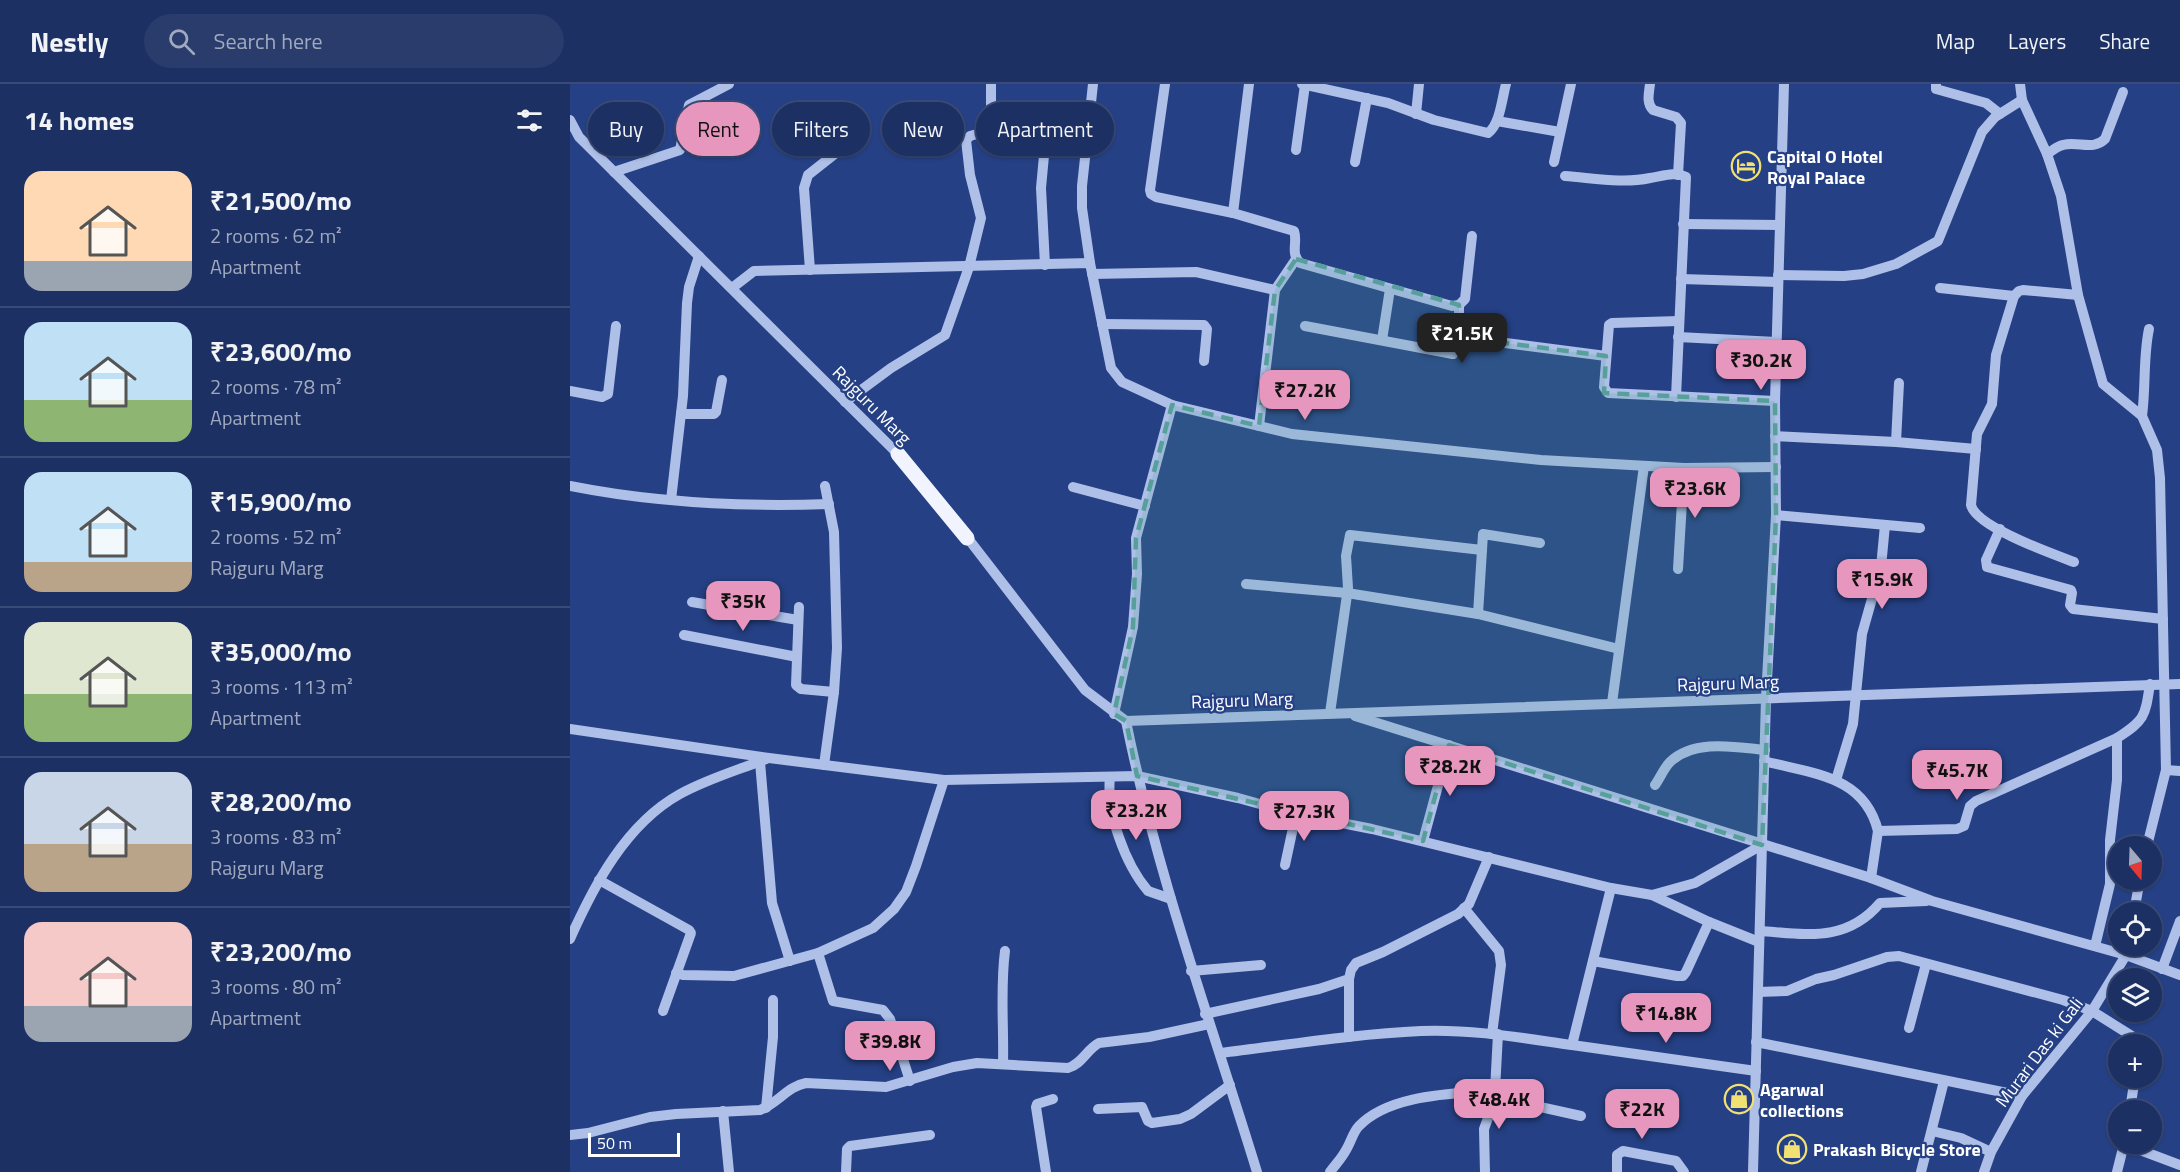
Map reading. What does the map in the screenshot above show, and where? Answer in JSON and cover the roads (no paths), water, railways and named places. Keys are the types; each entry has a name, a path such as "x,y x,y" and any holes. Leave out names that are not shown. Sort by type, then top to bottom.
{"main road":[{"path":"898,454 967,538"}],"street":[{"path":"614,172 680,150 689,105 729,84"},
{"path":"845,402 891,368 945,335 969,267 981,218 970,175 966,140 970,136 991,130 991,84"},
{"path":"1093,84 1082,186 1082,208 1091,268 1111,368 1122,382 1172,405 1292,434 1541,460 1684,468 1776,467"},
{"path":"1165,84 1151,194 1233,213 1294,231 1296,259 1275,290 1259,426"},
{"path":"1233,213 1249,84"},
{"path":"1296,150 1304,84 1395,105 1416,114 1488,133 1493,130 1497,121 1506,84"},
{"path":"1416,114 1419,84"},
{"path":"1554,162 1571,84"},
{"path":"1650,84 1648,99 1650,108 1676,117 1681,123 1678,174"},
{"path":"1753,1172 1766,698 1776,515 1774,401 1784,84"},
{"path":"1936,84 1936,89 1986,103 2000,114"},
{"path":"2020,84 2022,100 2047,154 2061,196 2078,295 2103,384 2142,416 2157,450 2166,770 2150,836"},
{"path":"2047,154 2064,144 2092,146 2102,143 2123,92"},
{"path":"1355,162 1367,98"},
{"path":"1681,279 1844,276 1863,274 1896,264 1938,241 1982,132 2000,114 2022,100"},
{"name":"Rajguru Marg","path":"570,120 579,137 898,454"},
{"path":"1497,121 1560,132"},
{"path":"810,270 804,188 808,175 832,156"},
{"path":"1044,156 1041,188 1045,265"},
{"path":"1565,176 1626,180 1678,174 1685,176 1687,181 1678,321 1676,397"},
{"path":"1683,225 1780,225"},
{"path":"1296,259 1300,263 1452,306 1459,305 1465,299 1472,236"},
{"path":"671,500 681,414 687,303 689,287 699,256"},
{"path":"732,288 754,271 1045,265 1196,272 1275,290"},
{"path":"1940,288 2014,296"},
{"path":"1382,340 1390,289"},
{"path":"2074,562 2031,546 1976,515 1972,510 1971,499 1979,428 1992,404 1996,355 2014,296 2023,290 2078,295"},
{"path":"1305,326 1453,354 1459,337 1459,305"},
{"path":"1678,321 1610,324 1604,387 1608,393 1774,401"},
{"path":"1102,324 1204,325 1207,329 1204,361"},
{"path":"570,391 602,397 608,394 616,326"},
{"path":"2142,416 2146,387 2145,347 2148,329"},
{"path":"1459,337 1606,356"},
{"path":"1678,337 1776,342"},
{"path":"681,414 714,414 722,380"},
{"path":"1896,442 1899,383"},
{"path":"1114,714 1133,627 1137,574 1136,538 1172,405"},
{"path":"1775,436 1896,442 1976,449"},
{"path":"1612,703 1644,466"},
{"path":"1678,569 1684,468"},
{"path":"570,486 621,496 671,500 765,505 829,504"},
{"path":"824,765 837,657 834,532 825,486"},
{"path":"1073,487 1145,506"},
{"path":"1776,515 1920,528"},
{"path":"1836,780 1853,724 1863,627 1881,567 1885,525"},
{"path":"2000,529 1986,560 1987,567 2068,589 2072,593 2070,605 2073,609 2163,619"},
{"path":"1478,614 1482,536 1487,533 1540,543"},
{"path":"1330,713 1347,593 1349,537 1353,534 1482,550"},
{"path":"967,538 1085,690 1126,721 1137,776 1191,971 1220,1053 1257,1172"},
{"path":"1246,584 1347,593 1478,614 1619,649"},
{"path":"692,602 798,620"},
{"path":"799,607 796,685 798,688 834,692"},
{"path":"684,635 797,657"},
{"path":"1878,831 1957,829 1964,825 1970,806 1976,801 2117,738 2138,724 2145,712 2150,684"},
{"name":"Rajguru Marg","path":"1126,721 2180,684"},
{"path":"1346,713 1871,878 1932,901 2108,948"},
{"path":"570,729 764,760 944,780 1137,776 1489,857 1611,888 1652,895 1709,922 1760,936 1832,933 1845,929 1867,916 1880,903 1932,901"},
{"path":"2095,946 2110,884 2110,840 2117,780 2117,738"},
{"path":"1423,842 1449,746"},
{"path":"1655,785 1668,764 1675,758 1693,750 1720,746 1765,756 1836,780 1850,787 1861,797 1875,818 1878,831 1871,878"},
{"path":"570,939 599,880 632,833 677,795 764,760"},
{"path":"764,760 772,903 790,961"},
{"path":"2166,770 2180,771"},
{"path":"1110,777 1110,802 1126,853 1148,891 1171,899"},
{"path":"676,973 724,977 818,953 873,928 894,909 906,892 944,780"},
{"path":"1285,865 1296,814"},
{"path":"1652,895 1695,883 1762,845"},
{"path":"1349,1037 1349,980 1351,970 1356,963 1458,914 1469,904 1489,857"},
{"path":"599,880 689,930 691,936 663,1011"},
{"path":"1572,1045 1611,888"},
{"path":"1464,908 1499,951 1501,965 1495,1034 1495,1094 1485,1122 1485,1172"},
{"path":"2180,921 2162,969 2180,975"},
{"path":"1593,961 1683,976 1709,922"},
{"path":"1003,1064 1004,1014 1001,981 1005,951"},
{"path":"818,953 833,1001 883,1010 890,1019 910,1081"},
{"path":"1758,992 1786,991 1816,979 1887,957 1899,956 2063,1000 2092,1011 2129,1034"},
{"name":"Murari Das ki Gali","path":"1984,1172 1991,1152 2022,1096 2092,1011 2124,956"},
{"path":"2138,956 2160,968"},
{"path":"1909,1028 1926,964"},
{"path":"1191,971 1261,965"},
{"path":"570,1135 588,1133 650,1117 723,1111 751,1112 766,1108 794,1087 806,1083 886,1087 953,1067 977,1063 1068,1068 1078,1063 1099,1042 1149,1037 1349,980"},
{"path":"766,1108 772,1045 773,1000"},
{"path":"1220,1053 1349,1037 1423,1031 1495,1034 1756,1071"},
{"path":"1756,1042 2022,1096"},
{"path":"1921,1172 1944,1081"},
{"path":"1098,1109 1142,1107 1148,1121 1152,1123 1180,1119 1191,1114 1230,1085"},
{"path":"1330,1172 1346,1151 1357,1128 1397,1103 1426,1097 1495,1094 1581,1116"},
{"path":"1046,1172 1036,1107 1037,1104 1053,1099"},
{"path":"723,1111 729,1172"},
{"path":"1932,1131 1961,1138 1991,1152"},
{"path":"846,1172 847,1149 850,1146 930,1135"},
{"path":"1617,1172 1617,1155 1623,1151 1676,1161 1684,1172"},
{"path":"2117,1172 2122,1154"},
{"path":"2151,1154 2180,1165"}],"place":[{"name":"Capital O Hotel Royal Palace","path":"1746,166"},
{"name":"Agarwal collections","path":"1739,1099"},
{"name":"Prakash Bicycle Store","path":"1792,1149"}]}
